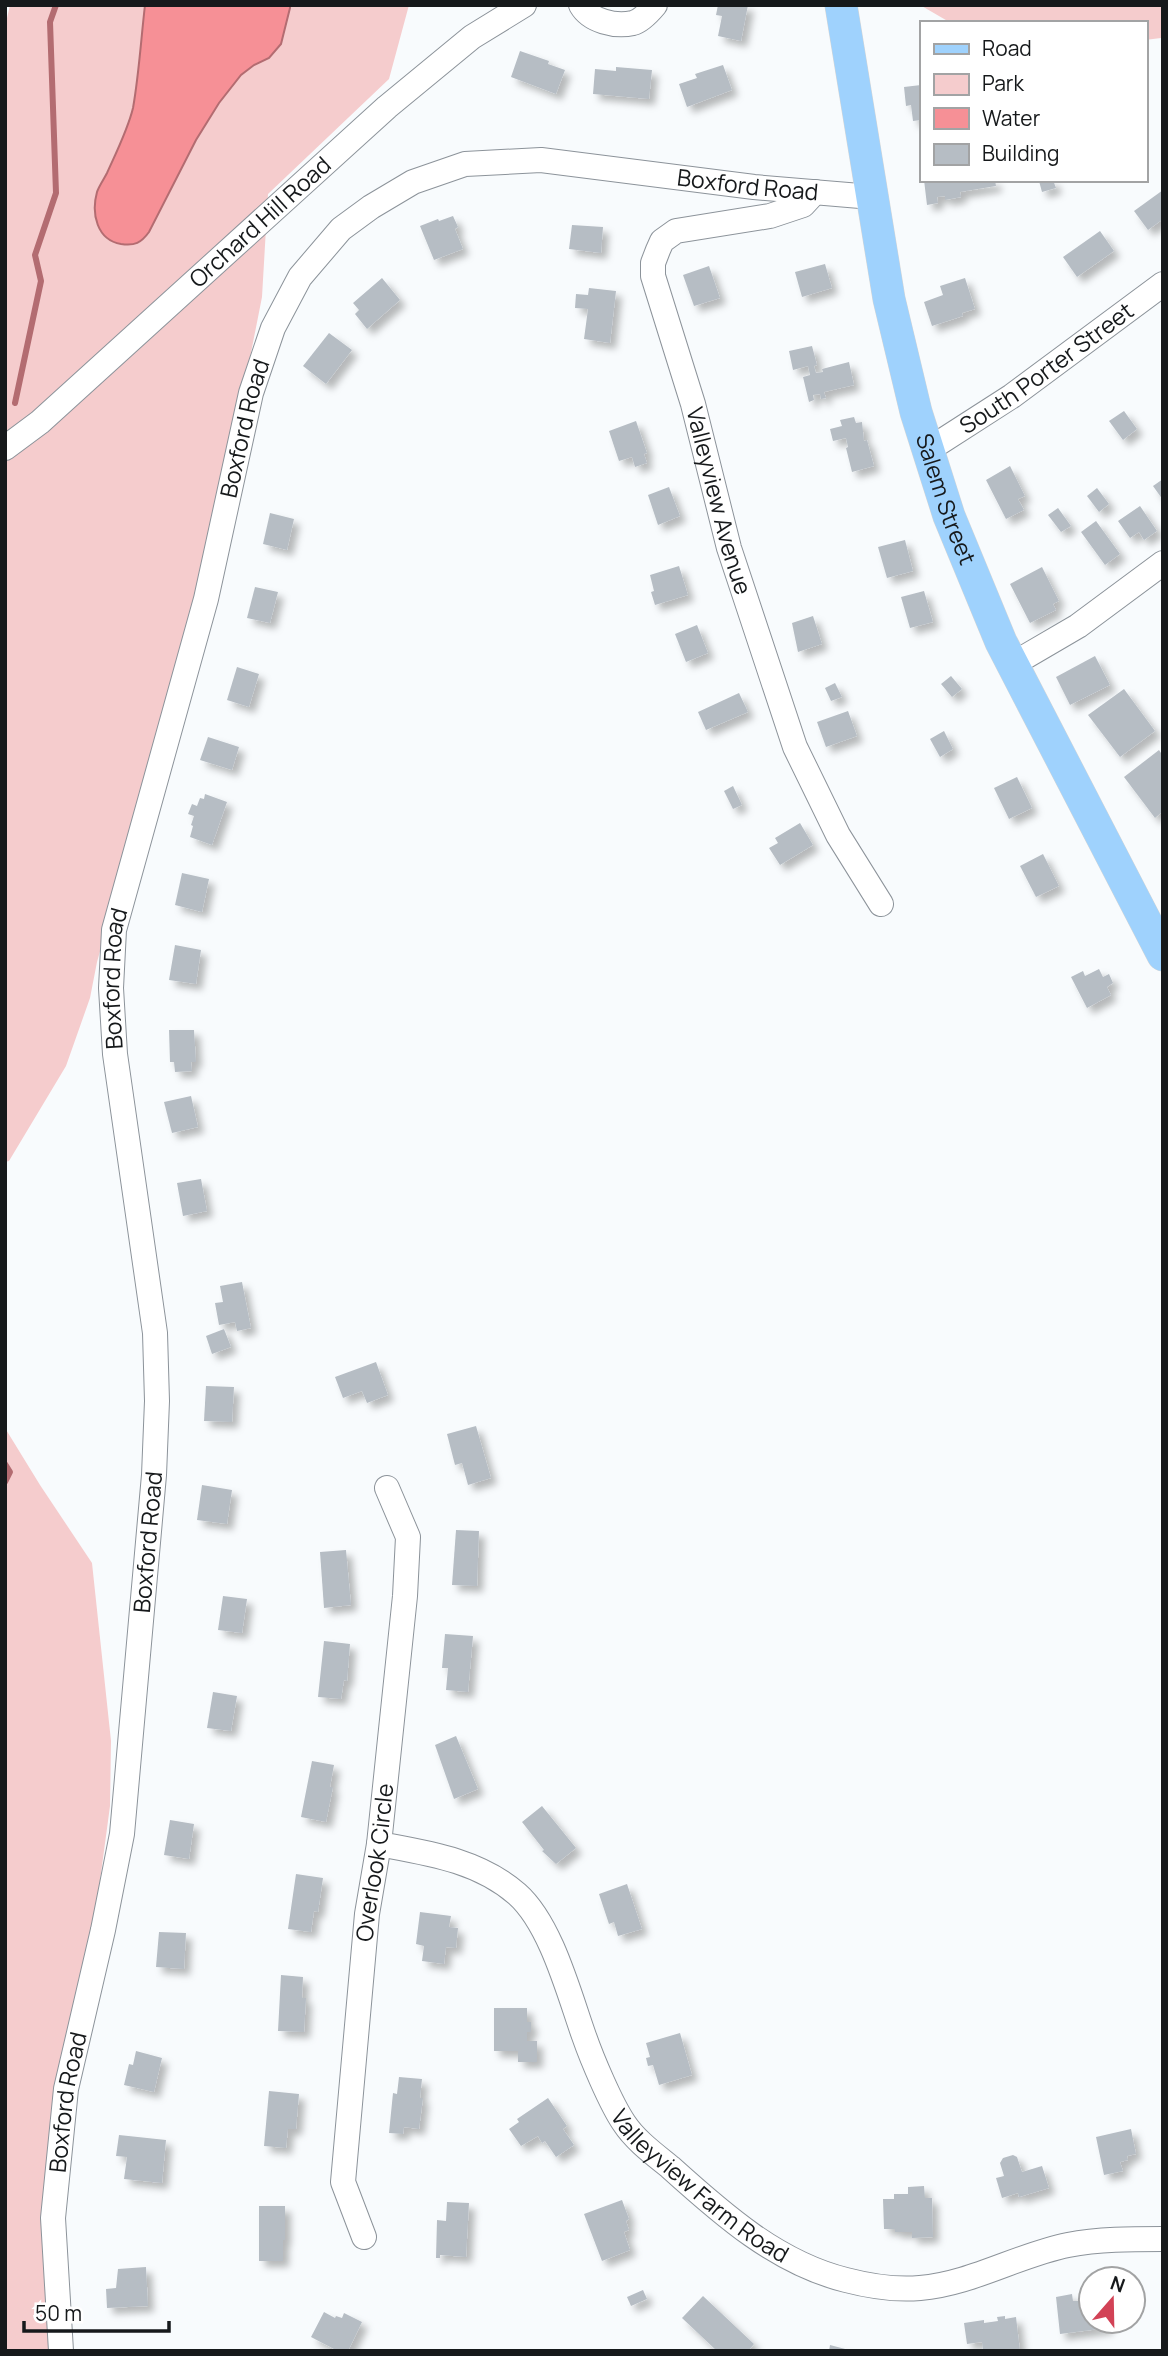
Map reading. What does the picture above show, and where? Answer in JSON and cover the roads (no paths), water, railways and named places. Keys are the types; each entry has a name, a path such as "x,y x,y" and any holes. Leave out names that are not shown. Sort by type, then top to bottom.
{"main road":[{"name":"Salem Street","path":"841,5 889,299 916,412 949,516 1001,642 1163,955"}],"street":[{"name":"Orchard Hill Road","path":"5,448 40,422 387,107 472,37 524,5"},
{"path":"581,5 583,10 595,19 611,24 635,23 655,5"},
{"name":"Boxford Road","path":"61,2351 53,2218 66,2089 122,1834 154,1475 157,1401 155,1333 115,1054 111,988 114,930 206,598 251,393 273,328 300,277 341,229 413,182 465,164 541,160 754,187 872,197"},
{"name":"Valleyview Avenue","path":"815,192 803,205 770,216 676,232 662,241 657,250 653,276 693,404 729,548 795,747 838,835 881,904"},
{"name":"South Porter Street","path":"928,450 1012,396 1163,284"},
{"path":"1013,664 1078,626 1163,563"},
{"name":"Overlook Circle","path":"364,2237 343,2182 367,1914 379,1844 405,1596 408,1537 387,1488"},
{"name":"Valleyview Farm Road","path":"379,1844 444,1856 494,1878 517,1894 532,1912 547,1939 568,1986 585,2038 624,2124 730,2218 770,2248 806,2267 847,2281 919,2288 951,2282 1019,2258 1068,2245 1122,2239 1163,2239"}],"water":[{"path":"145,5 290,5 290,8 281,44 269,58 241,75 219,103 196,140 149,232 137,243 126,245 113,242 101,232 96,217 95,200 125,133 133,108"}],"waterway":[{"path":"15,403 41,281 35,255 56,193 50,22 56,5"},
{"path":"5,1464 10,1472 5,1482"}]}
